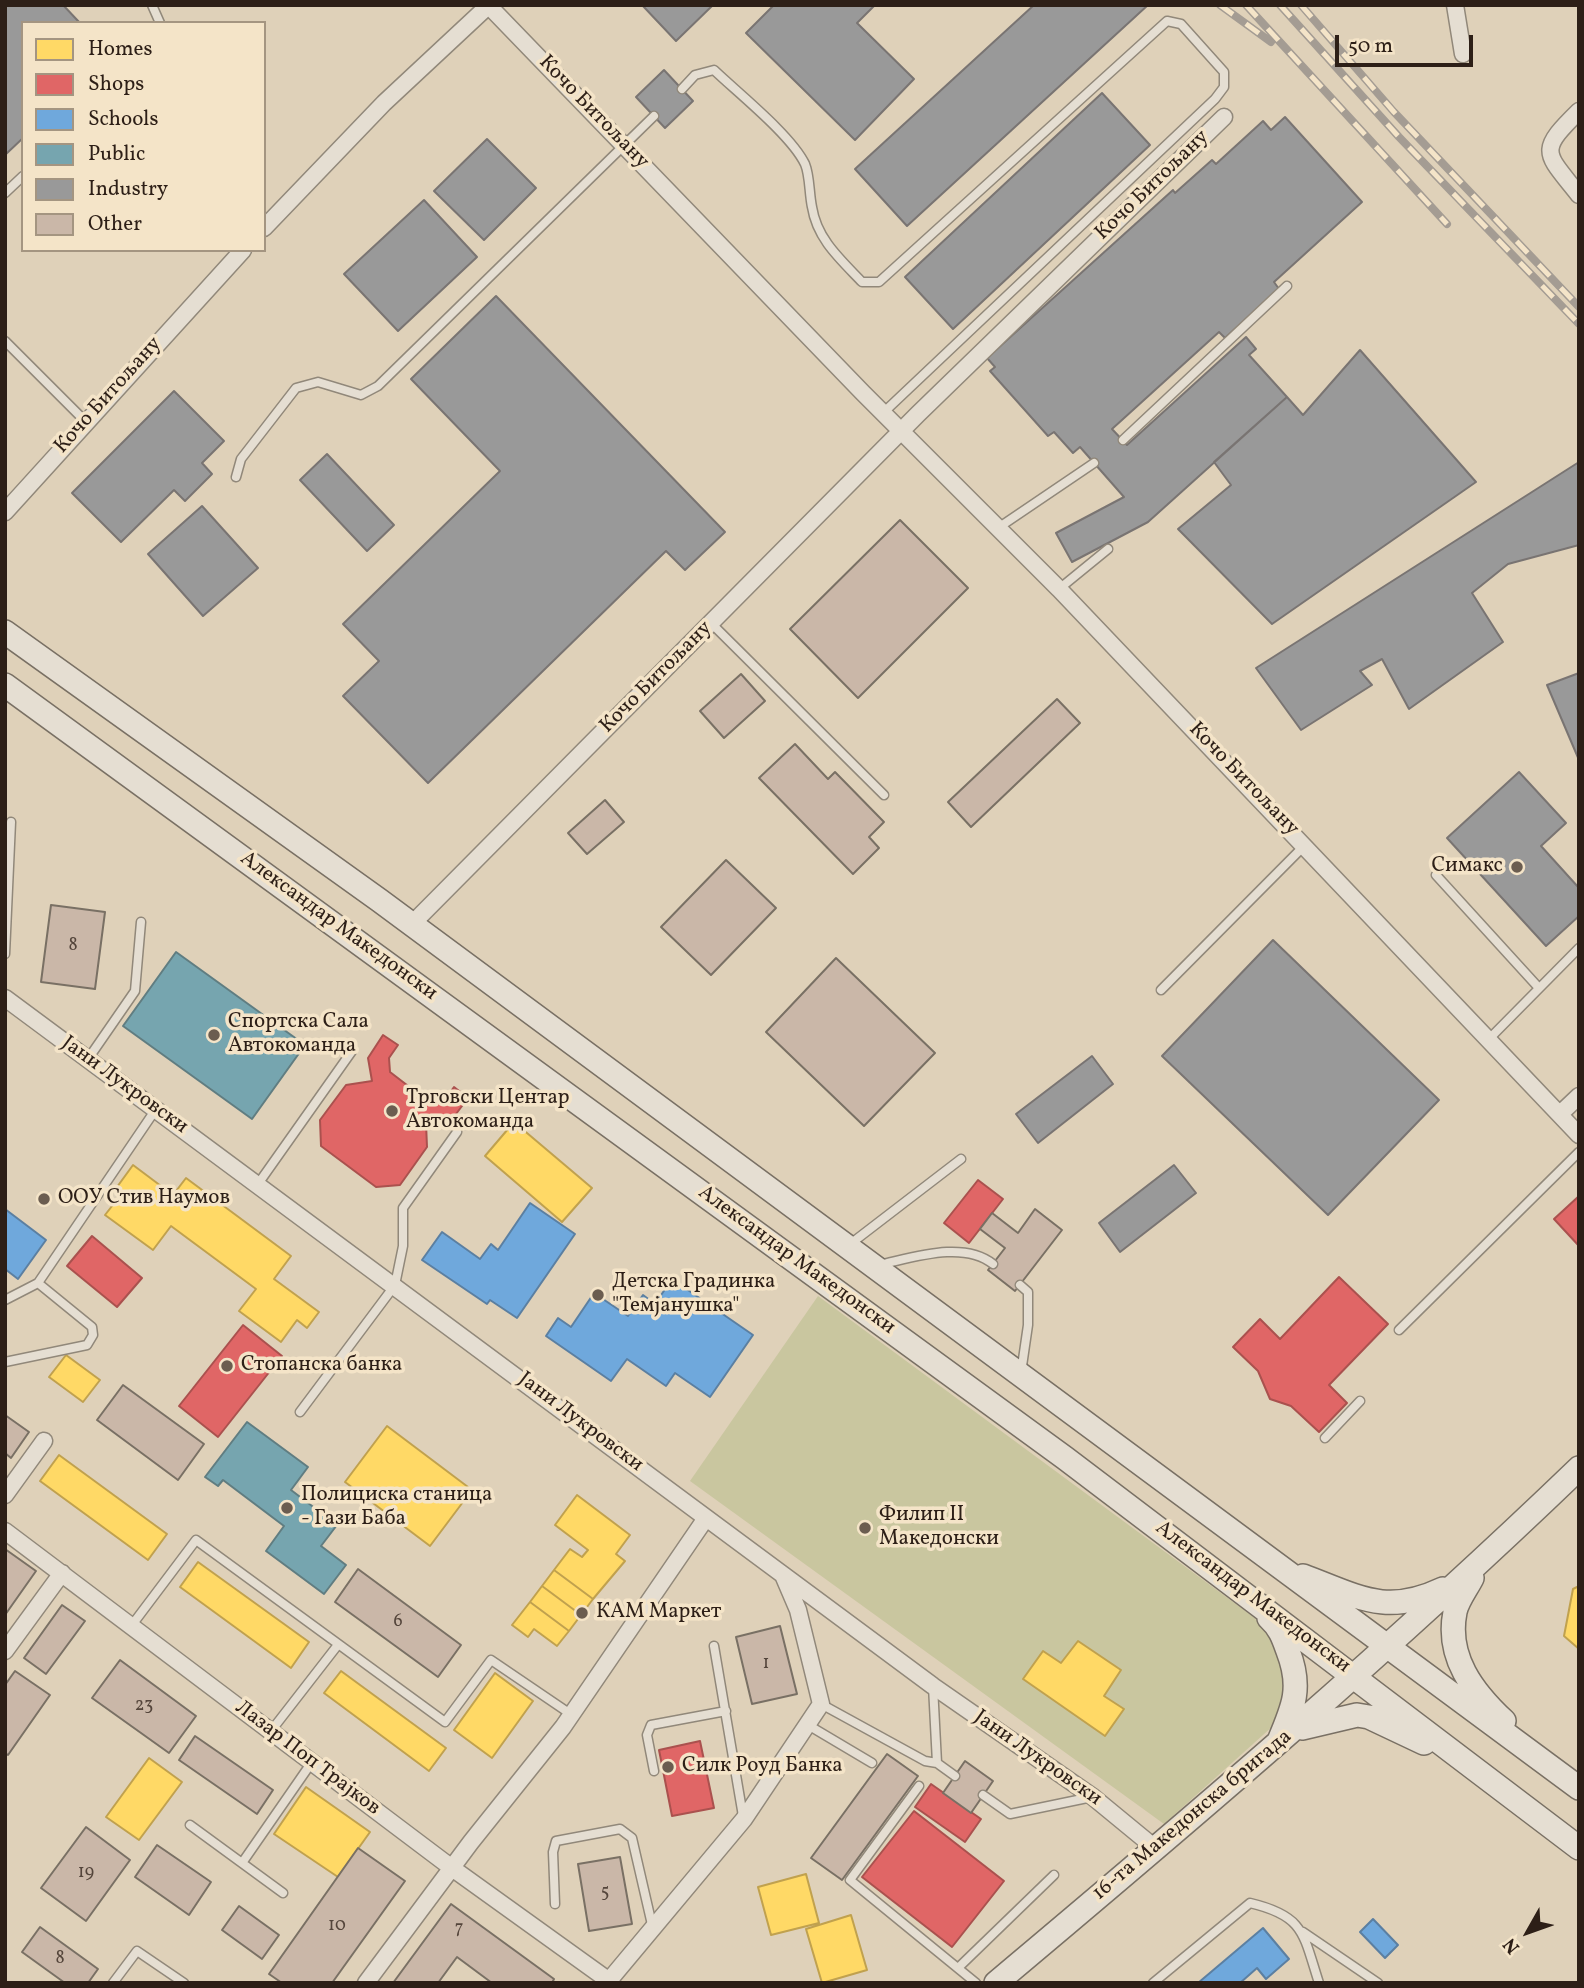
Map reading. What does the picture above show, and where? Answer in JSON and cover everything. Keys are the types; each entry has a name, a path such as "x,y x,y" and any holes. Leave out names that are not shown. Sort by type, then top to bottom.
{"street":[{"path":"1455,5 1463,54"},
{"name":"Кочо Битољану","path":"266,226 384,103 488,6 883,413 1059,589 1579,1135"},
{"path":"1579,111 1550,144 1552,162 1579,195"},
{"name":"Кочо Битољану","path":"412,924 901,431 1224,117"},
{"name":"Кочо Битољану","path":"5,512 241,252"},
{"path":"5,617 52,666"},
{"name":"Александар Македонски","path":"5,632 412,924 1579,1788"},
{"name":"Александар Македонски","path":"5,685 1065,1458 1579,1848"},
{"name":"Јани Лукровски","path":"5,998 933,1686 1093,1797 1155,1847"},
{"path":"1560,1114 1579,1097"},
{"path":"5,1495 44,1441"},
{"name":"16-та Македонска бригада","path":"992,1982 1296,1730 1462,1580 1579,1468"},
{"path":"366,1983 572,1715 706,1518"},
{"name":"Лазар Поп Трајков","path":"5,1531 452,1868 609,1982"},
{"path":"1481,1562 1455,1610 1453,1652 1463,1671 1493,1711 1557,1772"},
{"path":"1275,1565 1354,1595 1391,1605 1422,1599 1462,1580"},
{"path":"5,1651 62,1573"},
{"path":"609,1982 744,1819 821,1704 798,1610 782,1573"},
{"path":"1231,1582 1279,1627 1298,1679 1293,1703 1278,1745"},
{"path":"1296,1730 1357,1715 1369,1717 1465,1762"}],"lane":[{"path":"152,5 159,21"},
{"path":"682,89 695,75 714,70 763,117 792,146 806,165 812,210 825,243 862,282 879,282 1167,20 1181,24 1224,72 1224,88 1216,99 883,413"},
{"path":"236,477 241,459 296,388 318,382 361,395 378,386 654,116"},
{"path":"5,193 21,178"},
{"path":"1123,440 1287,286"},
{"path":"5,341 85,421"},
{"path":"999,528 1094,463"},
{"path":"1059,589 1108,550"},
{"path":"711,623 884,795"},
{"path":"5,954 11,822"},
{"path":"1161,990 1305,845"},
{"path":"1436,875 1539,988"},
{"path":"88,1059 135,991 141,922"},
{"path":"1489,1039 1579,948"},
{"path":"258,1184 352,1051"},
{"path":"5,1300 38,1283 156,1109"},
{"path":"300,1412 395,1285 403,1246 403,1208 457,1132"},
{"path":"1399,1330 1579,1152"},
{"path":"846,1246 961,1159"},
{"path":"873,1266 937,1252 984,1256 993,1264"},
{"path":"5,1362 87,1345 93,1335 92,1327 38,1283"},
{"path":"1020,1285 1028,1292 1028,1325 1020,1376"},
{"path":"1325,1438 1360,1401"},
{"path":"132,1625 196,1540 337,1646 445,1722 491,1660 572,1715"},
{"path":"271,1731 337,1646"},
{"path":"714,1646 744,1819"},
{"path":"933,1686 937,1763"},
{"path":"821,1704 925,1761 937,1763 955,1776"},
{"path":"654,1771 647,1735 651,1725 726,1711"},
{"path":"808,1725 872,1763"},
{"path":"242,1863 312,1762"},
{"path":"919,1786 850,1880 958,1967 992,1982"},
{"path":"983,1795 1010,1814 1093,1797"},
{"path":"190,1825 283,1893"},
{"path":"555,1904 553,1852 556,1841 620,1829 632,1838 653,1929"},
{"path":"958,1967 1054,1875"},
{"path":"1153,1983 1250,1903 1279,1910 1303,1932 1378,1983"},
{"path":"1303,1932 1319,1983"},
{"path":"113,1983 137,1951 184,1983"}],"shaded area":[{"path":"818,1296 1267,1627 1289,1680 1273,1726 1164,1824 690,1481"}],"building: Homes":[{"path":"514,1122 592,1188 562,1222 485,1156"},
{"path":"133,1165 173,1195 186,1178 291,1256 274,1279 319,1312 307,1328 297,1320 281,1342 239,1311 256,1289 171,1226 153,1250 105,1215 123,1192 117,1187"},
{"path":"66,1355 100,1380 83,1402 49,1377"},
{"path":"387,1426 472,1490 430,1546 345,1482"},
{"path":"59,1455 167,1534 148,1560 40,1481"},
{"path":"577,1495 630,1535 616,1554 625,1561 593,1599 554,1570 570,1549 582,1557 588,1550 555,1525"},
{"path":"198,1562 309,1642 291,1668 180,1587"},
{"path":"554,1570 593,1599 581,1615 542,1586"},
{"path":"542,1586 581,1615 569,1631 530,1602"},
{"path":"1579,1586 1579,1649 1564,1636 1573,1589"},
{"path":"530,1602 569,1631 557,1646 534,1629 528,1637 512,1625"},
{"path":"1078,1641 1121,1670 1104,1696 1124,1709 1105,1736 1023,1679 1043,1651 1061,1663"},
{"path":"341,1671 446,1748 429,1771 324,1693"},
{"path":"495,1673 533,1701 492,1758 454,1730"},
{"path":"149,1758 182,1782 139,1840 106,1817"},
{"path":"306,1787 370,1832 338,1877 274,1834"},
{"path":"806,1874 819,1923 771,1935 758,1887"},
{"path":"851,1915 867,1970 822,1983 806,1929"}],"building: Shops":[{"name":"Трговски Центар Автокоманда","path":"383,1035 398,1045 389,1058 390,1072 429,1102 444,1101 454,1087 468,1098 450,1122 426,1123 427,1147 400,1185 376,1187 321,1146 320,1120 346,1085 372,1081 368,1058"},
{"path":"978,1180 1003,1199 969,1243 944,1223"},
{"path":"1579,1196 1579,1246 1554,1219"},
{"path":"92,1236 142,1278 117,1307 67,1266"},
{"path":"1339,1277 1388,1324 1329,1385 1347,1403 1319,1432 1291,1406 1270,1399 1258,1371 1233,1347 1260,1319 1280,1339"},
{"path":"243,1325 282,1356 218,1437 179,1406"},
{"path":"700,1741 714,1808 672,1816 659,1750"},
{"path":"931,1784 981,1819 965,1842 915,1807"},
{"path":"914,1811 1004,1881 952,1947 862,1877"}],"building: Schools":[{"path":"530,1203 575,1234 517,1318 490,1300 487,1304 422,1260 442,1232 480,1259 491,1244 498,1250"},
{"path":"5,1209 46,1240 18,1279 5,1269"},
{"path":"672,1279 753,1335 710,1397 675,1373 666,1386 627,1359 611,1381 546,1336 558,1318 571,1327 594,1293 628,1316 643,1295 655,1304"},
{"path":"1373,1919 1398,1945 1385,1958 1360,1932"},
{"path":"1263,1928 1289,1959 1266,1979 1257,1968 1240,1983 1198,1983"}],"building: Public":[{"name":"Спортска Сала Автокоманда","path":"176,952 305,1045 252,1119 123,1026"},
{"name":"Полициска станица - Гази Баба","path":"247,1422 308,1467 291,1490 337,1525 321,1546 346,1565 324,1594 266,1551 284,1526 223,1480 218,1486 205,1477"}],"building: Industry":[{"path":"5,5 63,5 78,21 21,21 21,140 5,155"},
{"path":"642,5 713,5 676,41"},
{"path":"774,5 875,5 857,23 914,79 855,140 746,33"},
{"path":"1034,5 1148,5 907,226 855,169"},
{"path":"664,70 693,101 665,128 636,97"},
{"path":"1102,93 1150,145 953,329 905,277"},
{"path":"1285,117 1362,202 1274,282 1279,289 1225,338 1219,332 1112,429 1127,445 1246,337 1256,349 1249,355 1287,397 1148,522 1072,562 1056,533 1124,497 1080,447 1073,453 1054,432 1048,436 990,371 995,367 987,358 1173,190 1175,193 1212,160 1216,164 1263,121 1271,130"},
{"path":"487,139 536,188 484,240 434,191"},
{"path":"424,200 477,257 398,331 344,274"},
{"path":"496,296 725,532 685,570 666,551 428,783 343,696 379,661 343,624 500,471 411,379"},
{"path":"1360,350 1476,482 1272,624 1178,529 1231,485 1214,462 1287,397 1303,415"},
{"path":"174,391 224,441 202,463 212,474 185,501 174,490 121,542 72,493"},
{"path":"327,454 394,525 367,551 300,480"},
{"path":"1579,462 1579,545 1508,564 1472,593 1503,642 1409,709 1382,659 1360,671 1372,685 1301,730 1256,668"},
{"path":"202,506 258,568 203,616 148,554"},
{"path":"1579,673 1579,760 1547,685"},
{"name":"Симакс","path":"1519,772 1566,823 1541,846 1579,888 1579,916 1546,946 1447,838"},
{"path":"1273,940 1439,1100 1328,1215 1162,1056"},
{"path":"1092,1056 1113,1084 1038,1143 1016,1114"},
{"path":"1174,1165 1196,1193 1120,1252 1099,1223"}],"building: Other":[{"path":"900,520 968,588 858,698 790,629"},
{"path":"741,674 765,701 724,738 700,711"},
{"path":"1057,699 1080,723 971,827 948,802"},
{"path":"795,744 828,779 835,772 884,822 869,837 879,848 853,874 759,778"},
{"path":"605,800 624,822 587,854 568,833"},
{"path":"726,860 776,908 711,975 661,927"},
{"path":"51,905 105,912 95,989 41,982"},
{"path":"836,958 935,1053 864,1126 766,1032"},
{"path":"1035,1209 1062,1230 1015,1291 988,1270 1005,1248 980,1229 992,1213 1018,1233"},
{"path":"123,1385 204,1444 178,1480 97,1420"},
{"path":"5,1415 29,1432 11,1458 5,1453"},
{"path":"5,1549 36,1571 5,1615"},
{"path":"358,1569 461,1645 438,1677 335,1602"},
{"path":"62,1605 85,1621 46,1674 24,1658"},
{"path":"780,1626 797,1694 752,1704 736,1637"},
{"path":"120,1660 196,1716 169,1753 92,1698"},
{"path":"15,1671 50,1695 8,1755 5,1753 5,1685"},
{"path":"195,1736 273,1790 257,1814 179,1760"},
{"path":"887,1754 918,1776 842,1880 811,1858"},
{"path":"965,1761 993,1781 971,1813 943,1793"},
{"path":"86,1827 130,1860 86,1921 41,1888"},
{"path":"157,1845 211,1882 189,1915 135,1877"},
{"path":"358,1848 405,1881 332,1983 282,1983 269,1974"},
{"path":"620,1857 632,1924 589,1931 578,1864"},
{"path":"451,1904 554,1979 552,1983 492,1983 457,1957 438,1983 393,1983"},
{"path":"239,1906 279,1935 262,1959 222,1930"},
{"path":"40,1927 98,1969 88,1983 65,1983 22,1952"}],"railway":[{"path":"1220,5 1271,42"},
{"path":"1246,5 1447,224"},
{"path":"1280,5 1399,137 1579,324"},
{"path":"1301,5 1394,112 1579,307"}],"place":[{"name":"Симакс","path":"1517,867"},
{"name":"Спортска Сала Автокоманда","path":"214,1035"},
{"name":"Трговски Центар Автокоманда","path":"392,1111"},
{"name":"ООУ Стив Наумов","path":"44,1199"},
{"name":"Детска Градинка \"Темјанушка\"","path":"598,1295"},
{"name":"Стопанска банка","path":"227,1366"},
{"name":"Полициска станица - Гази Баба","path":"287,1508"},
{"name":"Филип II Македонски","path":"865,1528"},
{"name":"КАМ Маркет","path":"582,1613"},
{"name":"Силк Роуд Банка","path":"668,1767"}]}
